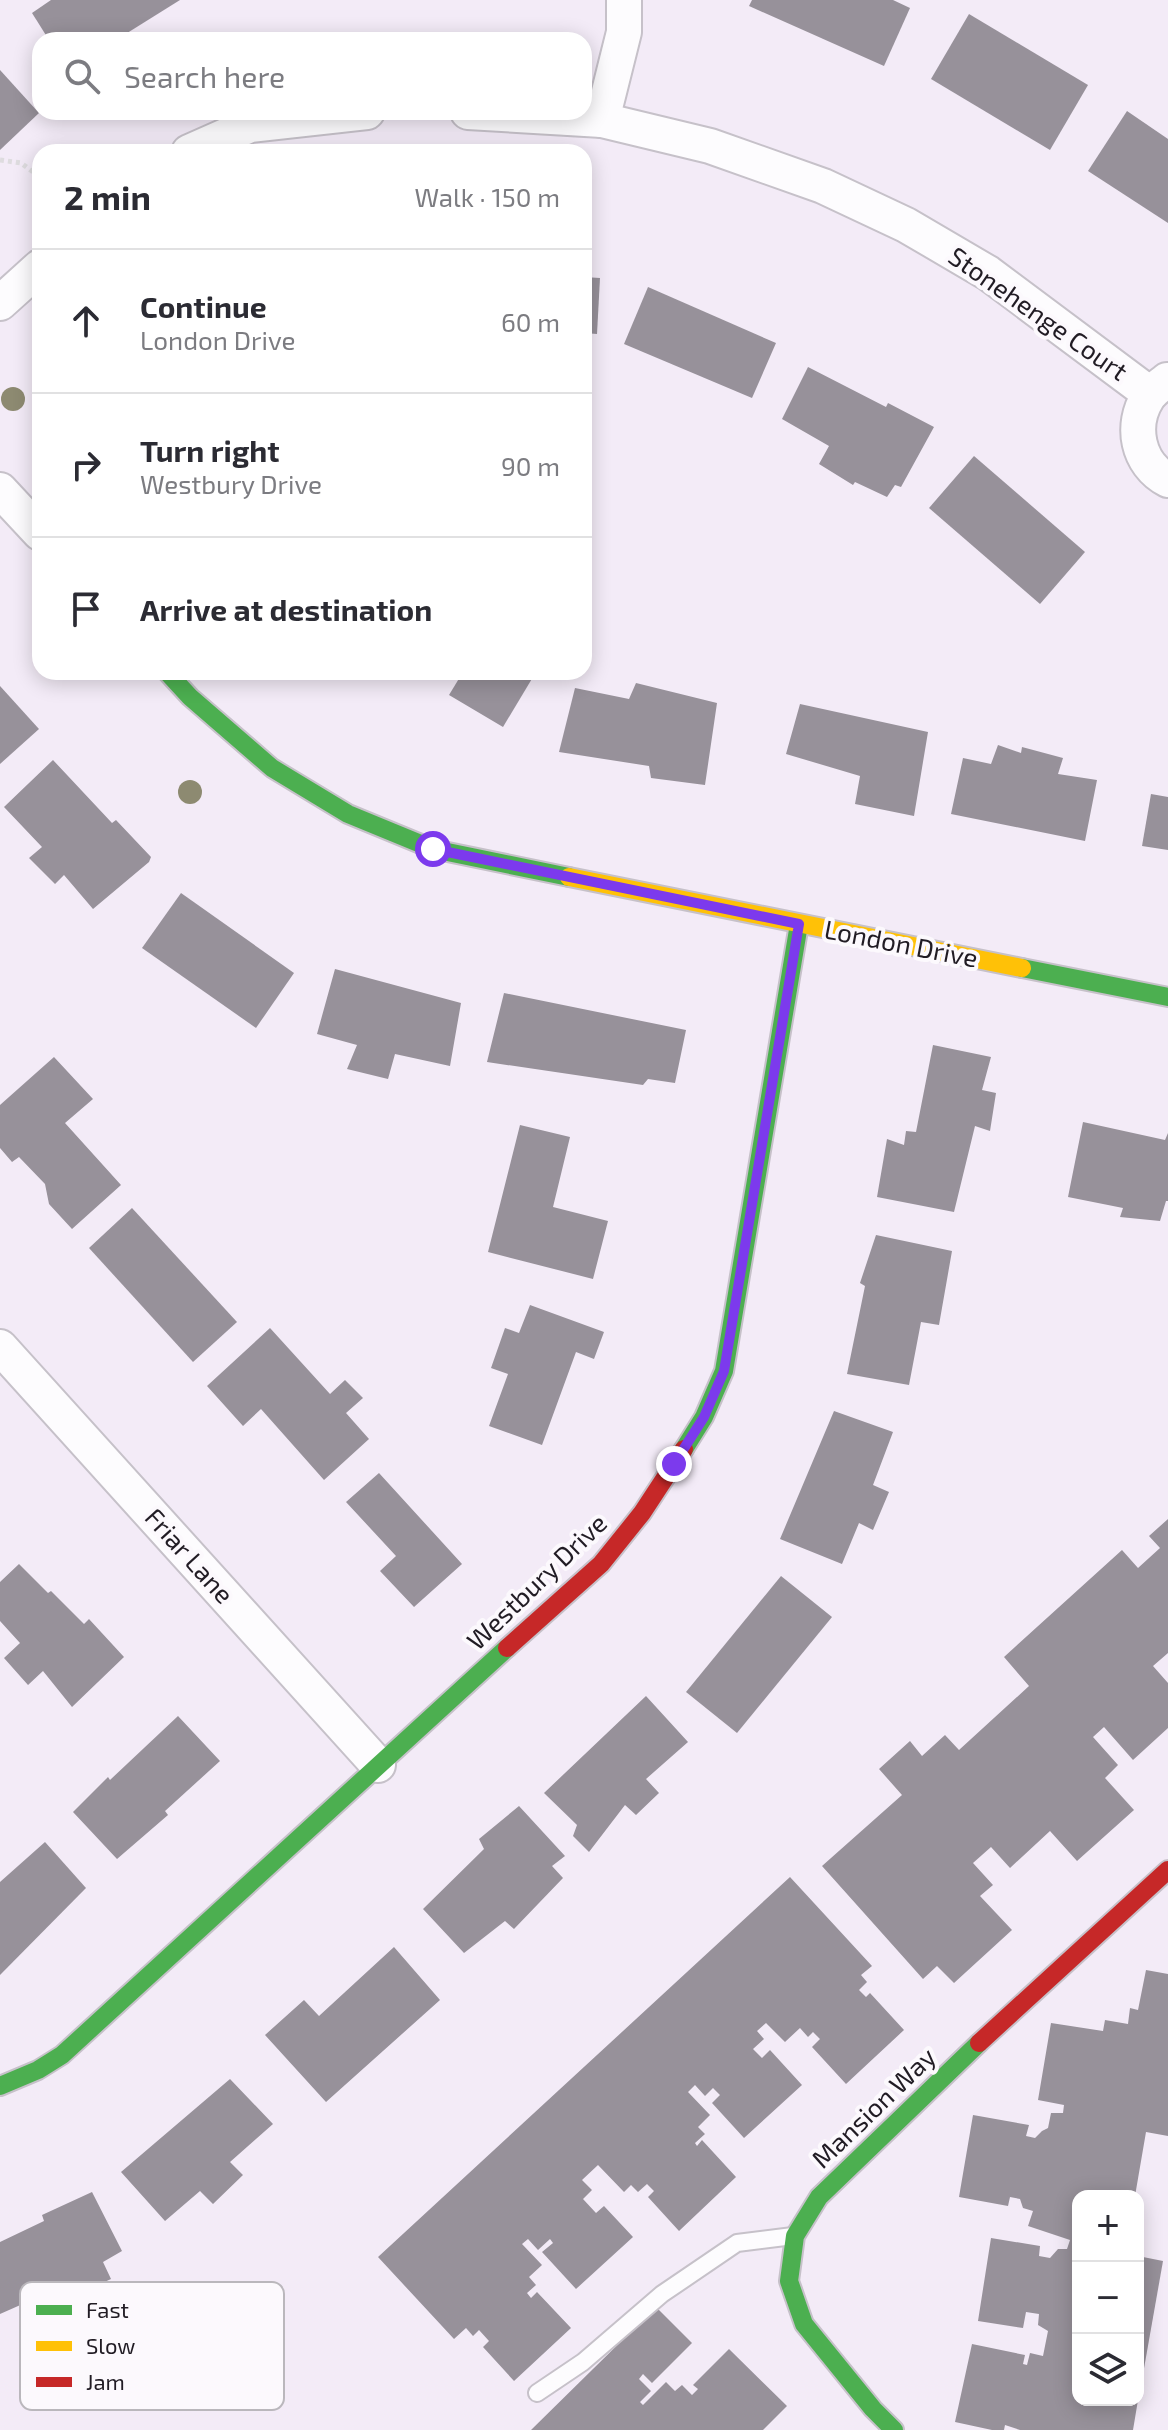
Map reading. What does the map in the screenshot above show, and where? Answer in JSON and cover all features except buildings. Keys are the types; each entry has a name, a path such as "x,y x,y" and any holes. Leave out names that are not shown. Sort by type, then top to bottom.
{"street":[{"path":"602,120 624,32 624,0"},
{"name":"Stonehenge Court","path":"592,119 710,146 823,186 906,225 988,273 1159,386 1140,413 1137,436 1144,457 1157,474 1168,480"},
{"path":"207,144 250,125 295,120"},
{"path":"0,303 32,274"},
{"path":"0,490 32,524"},
{"name":"London Drive","path":"174,680 272,768 348,814 433,849 1168,997"},
{"name":"Westbury Drive","path":"0,2086 38,2070 62,2055 601,1564 642,1513 704,1417 724,1371 799,924"},
{"name":"Friar Lane","path":"0,1347 378,1765"},
{"name":"Mansion Way","path":"894,2430 873,2409 804,2324 789,2281 795,2236 819,2197 1000,2023 1168,1870"}],"lane":[{"path":"537,2393 583,2362 662,2294 737,2243 795,2236"}],"path":[{"path":"0,160 21,163 32,171"}],"traffic: fast":[{"path":"174,680 272,768 348,814 433,849 569,877"},
{"path":"684,1449 704,1417 724,1371 799,924"},
{"path":"1022,968 1168,997"},
{"path":"0,2086 38,2070 62,2055 507,1648"},
{"path":"894,2430 873,2409 804,2324 789,2281 795,2236 819,2197 979,2043"}],"traffic: slow":[{"path":"569,877 1022,968"}],"traffic: jam":[{"path":"507,1648 601,1564 642,1513 684,1449"},
{"path":"979,2043 1168,1870"}],"route":[{"path":"433,849 799,924 724,1371 704,1417 674,1464"}]}
